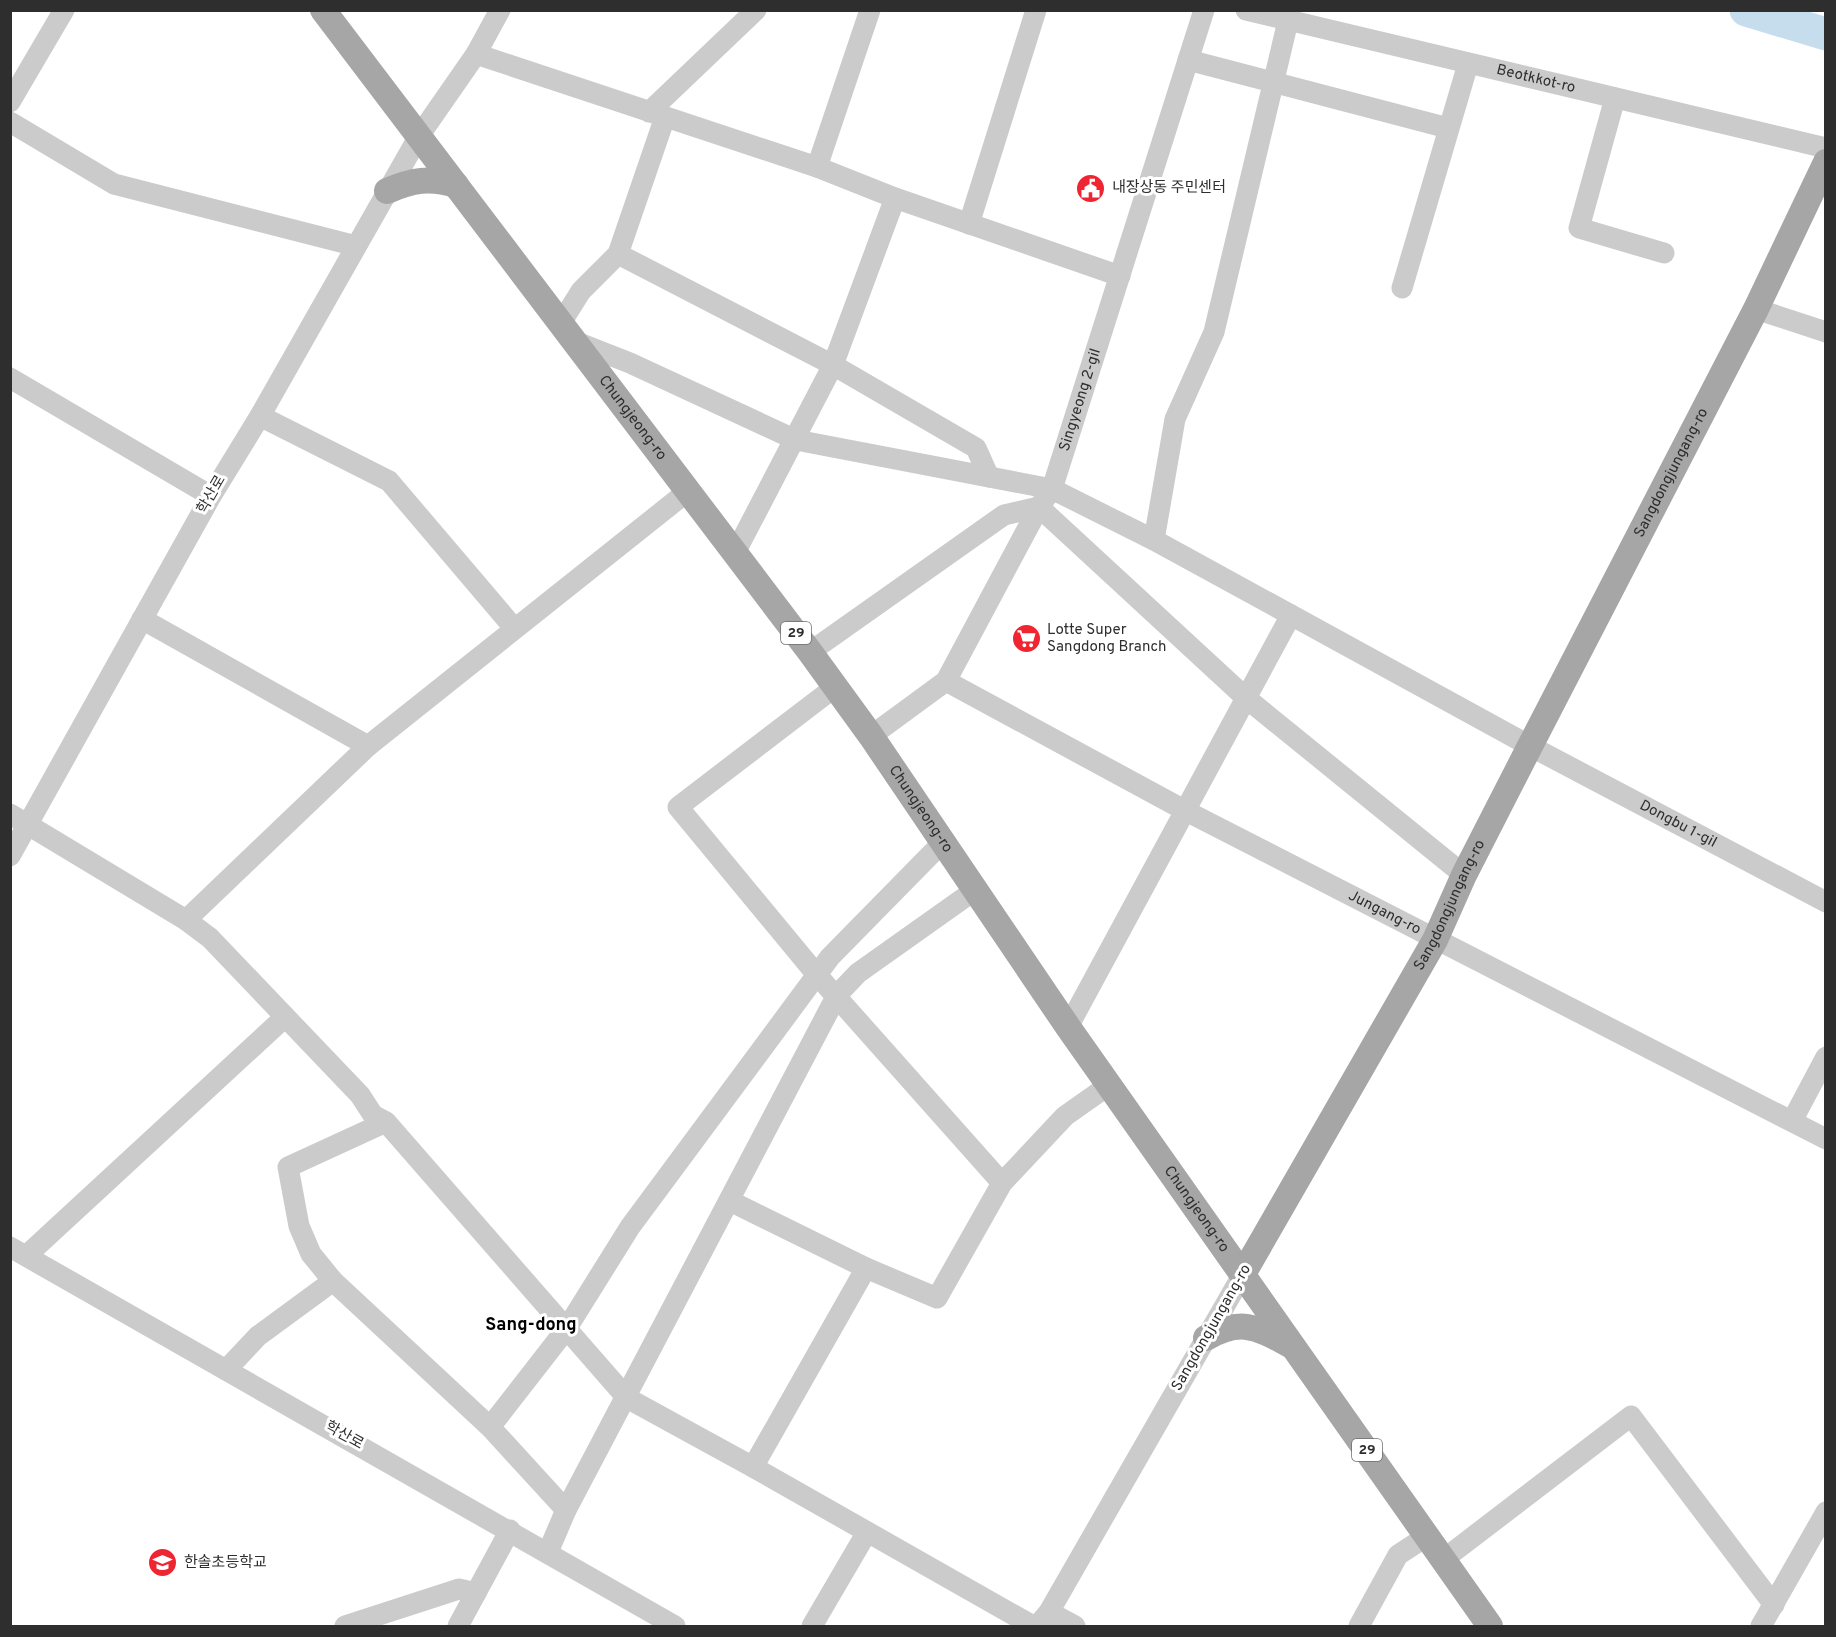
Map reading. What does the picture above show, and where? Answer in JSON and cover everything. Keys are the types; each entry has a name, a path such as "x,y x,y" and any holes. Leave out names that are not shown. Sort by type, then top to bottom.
{"main road":[{"name":"Chungjeong-ro","path":"323,10 810,652 871,736 1068,1027 1490,1626"},
{"name":"Sangdongjungang-ro","path":"1243,1274 1435,940 1464,875 1756,309 1826,162"},
{"path":"387,191 418,180 435,178 456,185"},
{"path":"1206,1338 1224,1327 1242,1325 1262,1330 1295,1347"}],"street":[{"path":"10,102 64,10"},
{"name":"학산로","path":"10,856 19,820 142,619 418,136 476,54 500,10"},
{"path":"567,332 581,291 618,254 657,114 756,10"},
{"path":"817,167 870,10"},
{"path":"969,224 1036,10"},
{"name":"Singyeong 2-gil","path":"871,736 946,681 1039,507 1052,489 1204,10"},
{"name":"Beotkkot-ro","path":"1246,10 1826,148"},
{"path":"1154,540 1174,419 1214,332 1287,21"},
{"path":"476,54 817,167 895,198 1120,276"},
{"path":"1188,60 1448,128"},
{"path":"1402,288 1468,64"},
{"path":"1615,98 1579,228 1664,253"},
{"path":"10,122 114,184 356,246"},
{"path":"735,553 796,440 833,365 895,198"},
{"path":"618,254 833,365 976,448 989,477"},
{"path":"1756,309 1826,332"},
{"name":"Dongbu 1-gil","path":"567,332 796,440 1052,489 1154,540 1530,746 1826,902"},
{"path":"10,378 211,496"},
{"path":"260,416 388,481 514,628"},
{"path":"186,920 368,746 688,491"},
{"path":"810,652 1004,514 1039,507 1246,698 1464,875"},
{"path":"1068,1027 1291,615"},
{"path":"142,619 368,746"},
{"name":"Jungang-ro","path":"946,681 1186,811 1826,1139"},
{"path":"835,687 678,807 817,975 1002,1183"},
{"path":"19,820 186,920 210,938 360,1095 373,1115 386,1122 627,1398 867,1532 1040,1622 1075,1626"},
{"path":"490,1427 567,1328 630,1227 830,957 943,842"},
{"path":"548,1552 566,1510 627,1398 837,995 858,974 975,890"},
{"path":"18,1252 285,1017"},
{"path":"1792,1121 1826,1057"},
{"path":"730,1201 866,1268 937,1299 1002,1183 1065,1116 1109,1085"},
{"path":"386,1122 288,1167 299,1226 311,1254 333,1281 490,1427 566,1510"},
{"name":"학산로","path":"18,1252 510,1530 675,1626"},
{"path":"753,1467 866,1268"},
{"name":"Sangdongjungang-ro","path":"1040,1622 1243,1274"},
{"path":"226,1370 258,1336 333,1281"},
{"path":"1444,1559 1631,1416 1774,1605"},
{"path":"1761,1626 1826,1512"},
{"path":"458,1626 510,1530"},
{"path":"812,1626 867,1532"},
{"path":"1359,1626 1398,1554 1427,1536"},
{"path":"345,1626 459,1589 476,1593"}],"waterway":[{"path":"1746,10 1826,34"}],"place":[{"name":"내장상동 주민센터","path":"1091,188"},
{"name":"Lotte Super Sangdong Branch","path":"1026,639"},
{"name":"한솔초등학교","path":"163,1563"}],"district":[{"name":"Sang-dong","path":"531,1325"}]}
